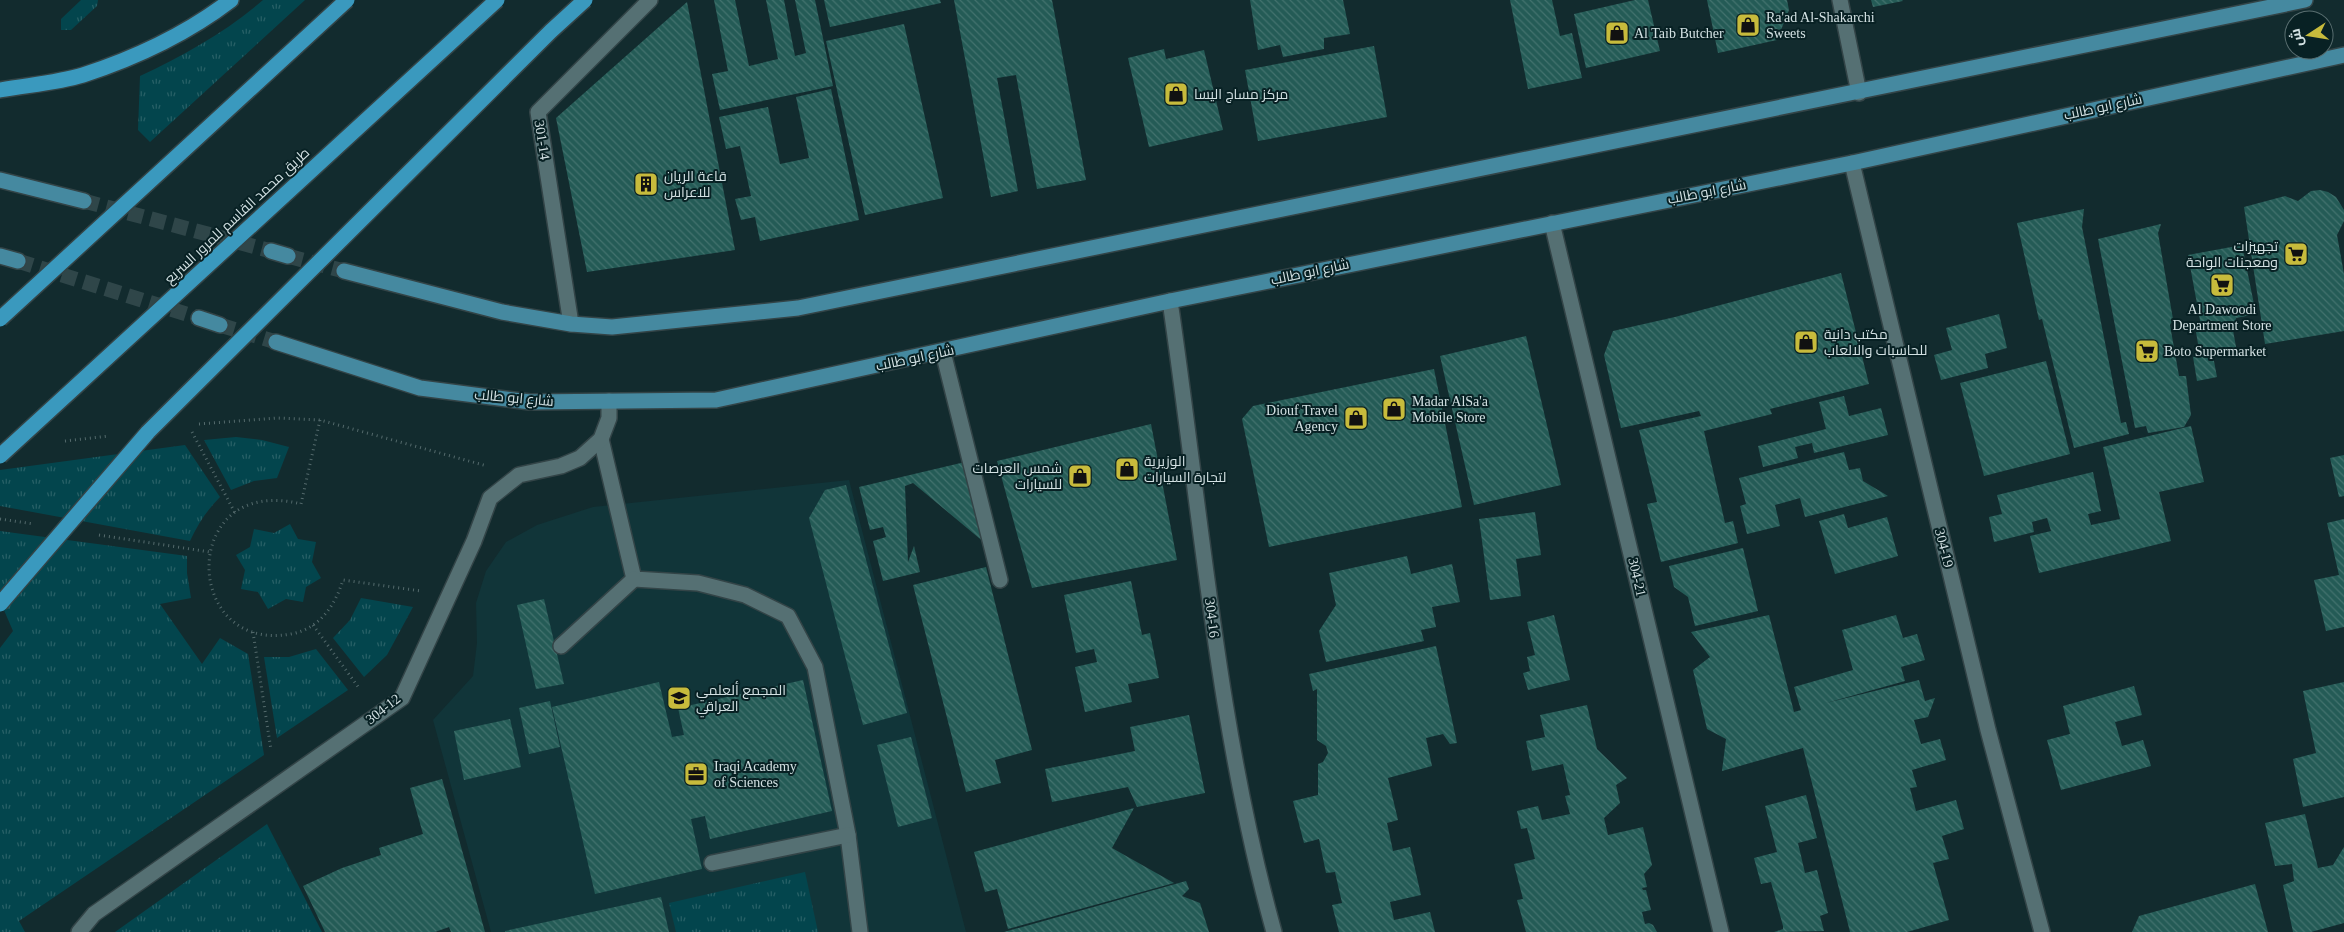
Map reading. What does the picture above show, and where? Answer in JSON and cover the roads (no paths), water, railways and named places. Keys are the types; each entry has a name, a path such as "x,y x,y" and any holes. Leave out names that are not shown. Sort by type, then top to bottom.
{"highway":[{"path":"0,90 82,75 150,48 214,13 231,0"},
{"path":"0,320 347,0"},
{"name":"طريق محمد القاسم للمرور السريع","path":"0,456 497,0"},
{"path":"0,604 148,432 550,32 585,0"}],"main road":[{"path":"344,271 502,312 571,324 612,327 798,308 1860,93 2305,0"},
{"name":"شارع ابو طالب","path":"276,342 420,388 530,402 716,400 1170,301 1852,163 2344,55"},
{"path":"0,180 84,201"},
{"path":"271,251 288,256"},
{"path":"0,256 18,261"},
{"path":"199,318 220,325"}],"street":[{"name":"301-14","path":"571,324 538,112 650,0"},
{"path":"1840,0 1860,93"},
{"name":"304-19","path":"1852,163 1988,730 2042,932"},
{"name":"304-21","path":"1552,223 1721,932"},
{"name":"304-16","path":"1170,301 1216,650 1254,863 1274,932"},
{"path":"943,352 1000,580"},
{"name":"304-12","path":"79,932 94,914 402,698 474,541 490,498 519,475 561,466 580,458 601,438 609,418 609,401"},
{"path":"601,438 634,579"},
{"path":"561,646 634,579 698,583 745,595 788,616 815,667 848,835 860,932"},
{"path":"712,863 848,835"}],"tunnel":[{"path":"84,201 271,251"},
{"path":"288,256 344,271"},
{"path":"18,261 199,318"},
{"path":"220,325 276,342"}],"place":[{"name":"Ra'ad Al-Shakarchi Sweets","path":"1748,25"},
{"name":"Al Taib Butcher","path":"1617,33"},
{"name":"مركز مساج اليسا","path":"1176,94"},
{"name":"قاعة الريان للاعراس","path":"646,184"},
{"name":"تجهيزات ومعجنات الواحة","path":"2296,254"},
{"name":"Al Dawoodi Department Store","path":"2222,285"},
{"name":"مكتب دانية للحاسبات والالعاب","path":"1806,342"},
{"name":"Boto Supermarket","path":"2147,351"},
{"name":"Madar AlSa'a Mobile Store","path":"1394,409"},
{"name":"Diouf Travel Agency","path":"1356,418"},
{"name":"الوزيرية لتجارة السيارات","path":"1127,469"},
{"name":"شمس العرصات للسيارات","path":"1080,476"},
{"name":"المجمع ألعلمي العراقي","path":"679,698"},
{"name":"Iraqi Academy of Sciences","path":"696,774"}]}
